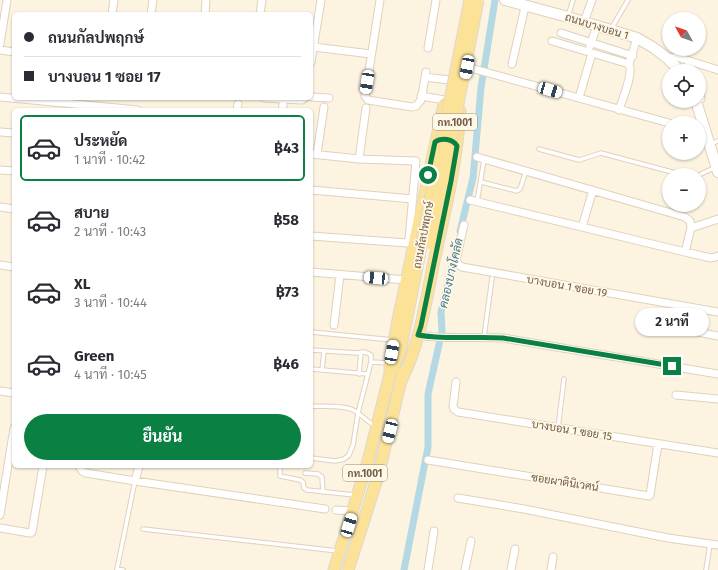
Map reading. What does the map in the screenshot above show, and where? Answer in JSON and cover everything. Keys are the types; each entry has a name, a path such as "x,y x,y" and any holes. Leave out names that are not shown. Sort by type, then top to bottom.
{"main road":[{"name":"ถนนกัลปพฤกษ์","path":"334,570 358,495 377,426 390,369 406,280 465,0"},
{"name":"ถนนกัลปพฤกษ์","path":"348,570 378,476 402,379 470,0"},
{"name":"ถนนกัลปพฤกษ์","path":"390,369 400,352 480,0"},
{"name":"ถนนกัลปพฤกษ์","path":"402,379 409,366 421,326 451,181 457,146 462,96 471,68 480,0"},
{"name":"ถนนบางบอน 1","path":"506,0 525,7 568,17 637,38 654,48 673,64"},
{"path":"706,135 714,142 717,169"},
{"path":"435,142 441,139 450,140 457,146"}],"street":[{"path":"112,12 114,0"},
{"path":"151,12 153,0"},
{"path":"205,12 206,0"},
{"path":"260,12 262,0"},
{"path":"313,52 322,0"},
{"path":"380,0 371,54 365,96 366,98 368,100 412,107 418,104 425,74 449,80"},
{"path":"428,48 436,0"},
{"path":"584,22 592,0"},
{"path":"0,44 5,3"},
{"path":"512,64 525,7"},
{"path":"579,98 591,42 597,26"},
{"path":"561,33 633,56"},
{"path":"619,110 631,69 629,64 633,56 637,38"},
{"path":"552,41 629,64"},
{"path":"314,47 371,54"},
{"path":"0,50 12,52"},
{"path":"667,58 677,57 718,70"},
{"path":"471,68 662,121"},
{"path":"421,96 445,100"},
{"path":"0,97 12,98"},
{"path":"313,97 329,98"},
{"path":"32,100 117,108"},
{"path":"313,236 407,243 409,239 413,199 416,161 359,159 314,154 324,107"},
{"path":"359,159 366,108"},
{"path":"0,132 12,133"},
{"path":"481,158 685,217 690,221 692,228 685,252"},
{"path":"0,170 12,171"},
{"path":"313,190 413,199"},
{"path":"582,227 593,190"},
{"path":"474,201 711,258 718,256"},
{"path":"0,207 12,208"},
{"path":"692,228 718,219"},
{"name":"บางบอน 1 ซอย 19","path":"464,225 456,260 462,267 718,312"},
{"path":"0,265 12,267"},
{"path":"313,272 406,280"},
{"path":"334,325 340,275"},
{"path":"652,323 718,336"},
{"path":"418,335 443,338 503,338 718,374"},
{"name":"บางบอน 1 ซอย 15","path":"456,382 454,409 458,412 718,453"},
{"path":"0,391 12,393"},
{"path":"676,395 718,399"},
{"path":"0,515 12,440"},
{"name":"ซอยผาตินิเวศน์","path":"428,460 649,496 658,444"},
{"path":"0,528 30,533 32,532 43,468"},
{"path":"80,468 86,473 325,508"},
{"path":"135,481 138,468"},
{"path":"458,498 524,509 656,536 718,545"},
{"path":"336,510 353,511"},
{"path":"428,570 434,532"},
{"path":"465,570 471,541"},
{"path":"511,570 515,550"},
{"path":"551,570 553,557"}],"lane":[{"path":"567,0 573,1 568,17"},
{"path":"611,30 628,0"},
{"path":"538,149 578,160 601,153 662,169"},
{"path":"474,201 481,182 481,158"},
{"path":"706,173 717,169"},
{"path":"481,182 517,191 520,189 526,171"},
{"path":"484,337 492,278"},
{"path":"313,332 394,340"},
{"path":"313,350 365,352 371,355 371,362 358,412 353,445 349,454 344,459 335,460 313,458"},
{"path":"322,370 324,351"},
{"path":"359,374 361,352"},
{"path":"371,362 390,369"},
{"path":"313,369 368,374"},
{"path":"558,428 564,379"},
{"path":"313,406 352,409 358,412 366,421 377,426"},
{"path":"280,468 280,476 300,480 303,482 307,490 358,495"},
{"path":"305,474 318,474 322,477 323,492"},
{"path":"123,570 117,569 135,481"},
{"path":"143,529 340,552"},
{"path":"706,570 710,544"}],"waterway":[{"name":"คลองบางโคลัด","path":"460,231 473,178 481,88 495,0"},
{"name":"คลองบางโคลัด","path":"404,570 428,447 428,394 442,331 441,312 455,252"}],"route":[{"path":"428,175 435,142 441,139 450,140 455,143 457,146 451,181 418,335 443,338 503,338 672,366"}]}
